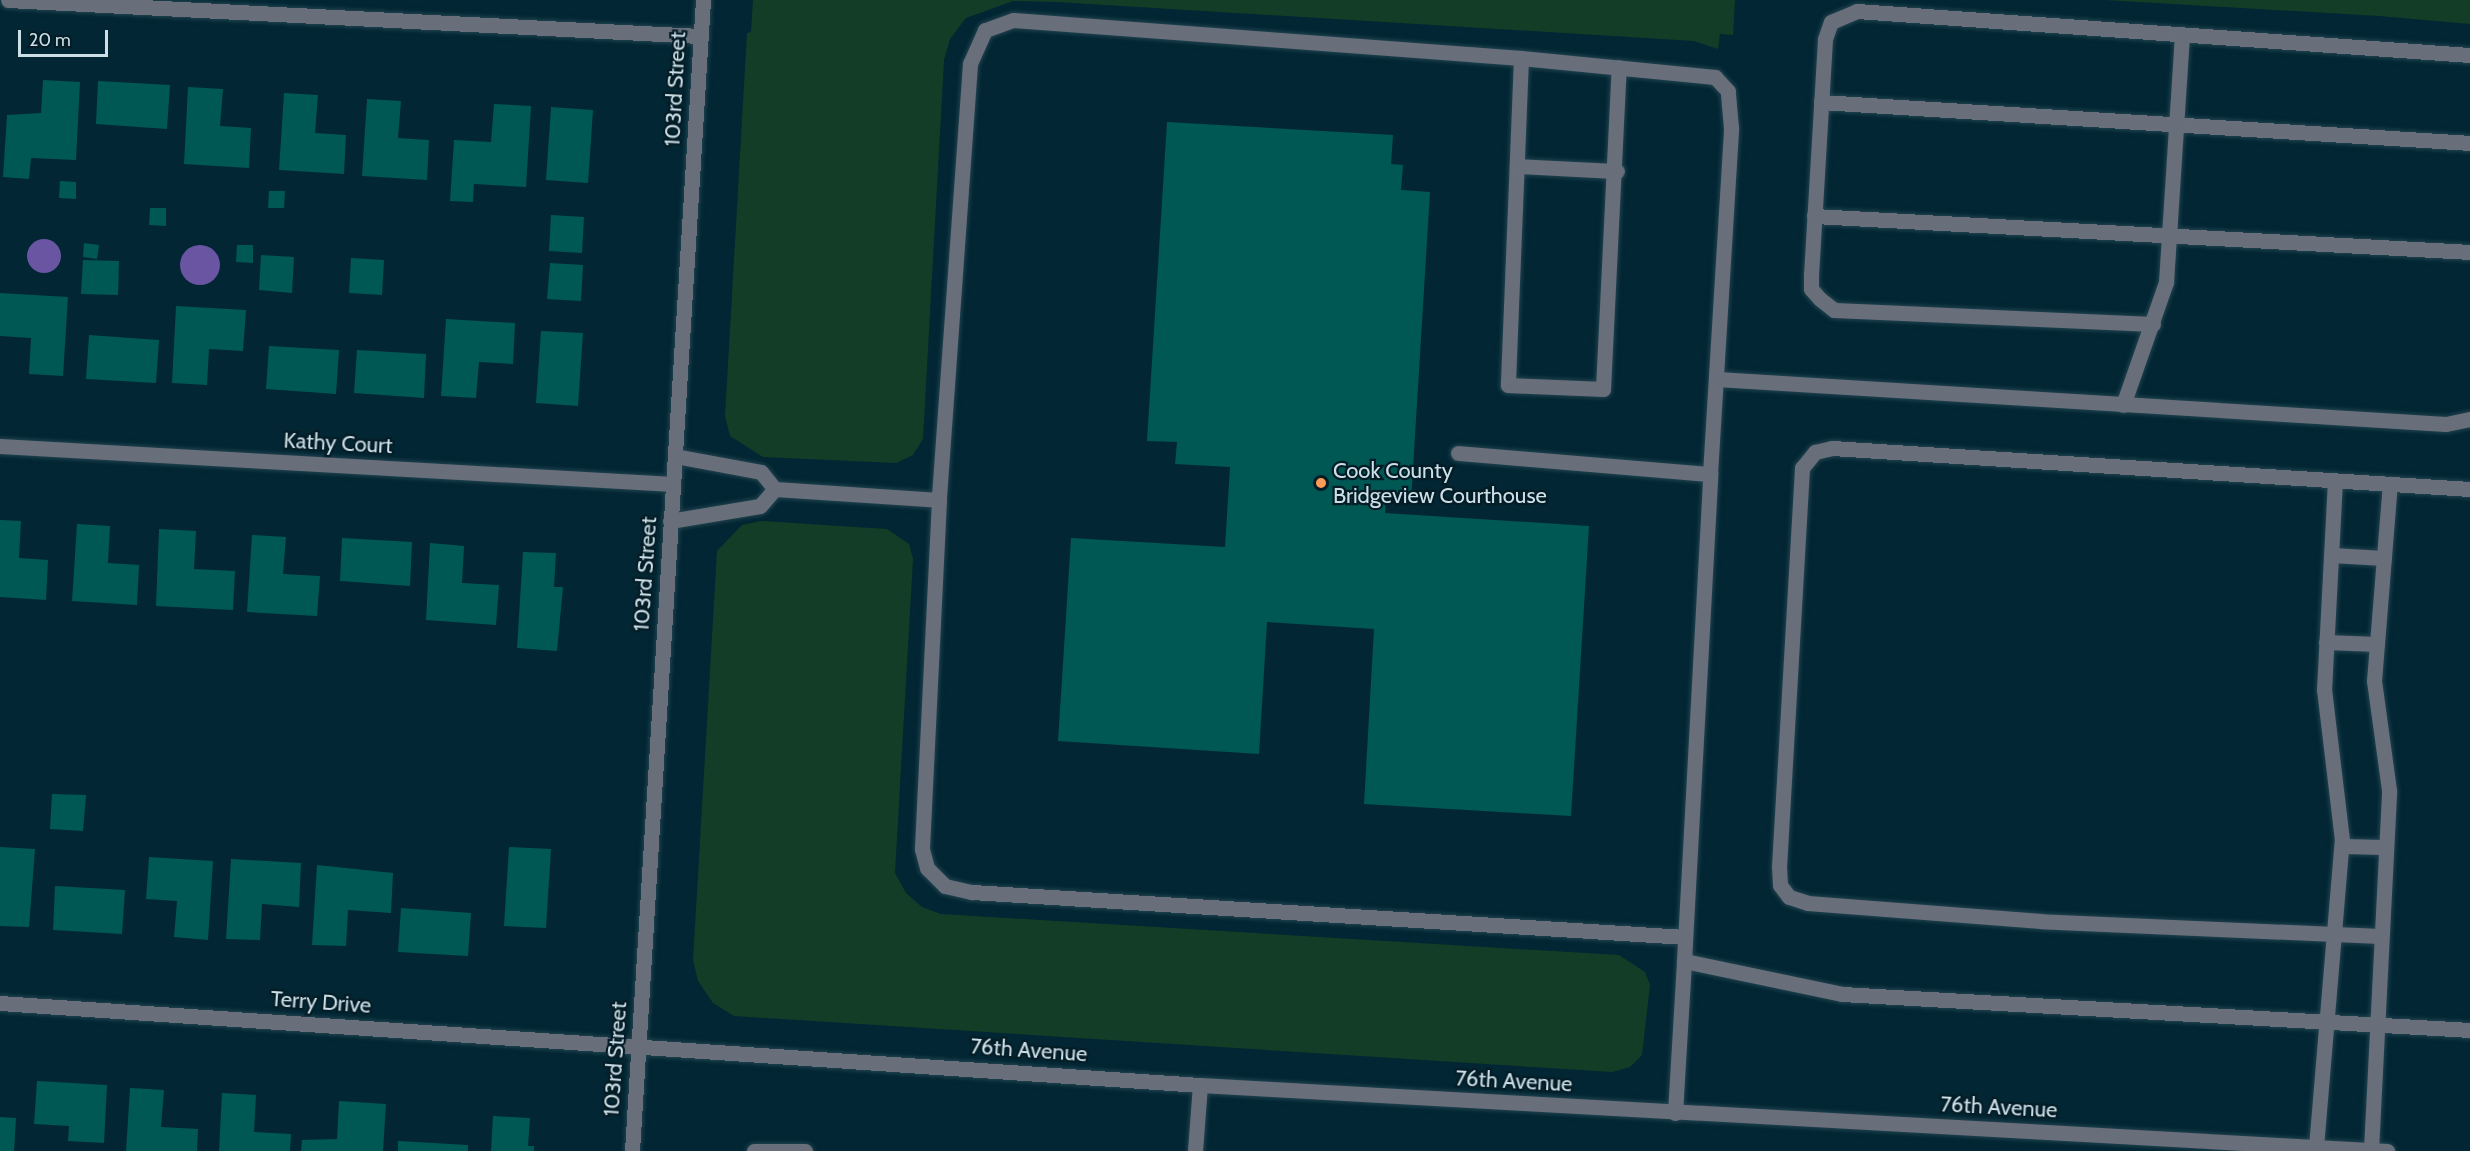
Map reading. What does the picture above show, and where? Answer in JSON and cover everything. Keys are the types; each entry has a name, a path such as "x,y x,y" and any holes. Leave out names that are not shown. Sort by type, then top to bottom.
{"street":[{"path":"8,0 700,36"},
{"name":"103rd Street","path":"632,1151 703,0"},
{"path":"2153,324 1834,310 1811,289 1825,39 1831,22 1857,11 2470,55"},
{"path":"1675,1113 1731,128 1728,91 1715,77 1521,58 1013,20 985,30 970,64 939,500 922,849 927,868 945,886 972,892 1685,937"},
{"path":"2123,405 2166,282 2182,35"},
{"path":"1521,58 1508,385 1603,389 1617,171 1619,67"},
{"path":"1821,102 2470,143"},
{"path":"1517,166 1617,171"},
{"path":"1814,216 2470,252"},
{"path":"1717,379 2446,424 2470,419"},
{"name":"Kathy Court","path":"0,446 673,484"},
{"path":"2380,936 2041,921 1808,903 1789,897 1780,885 1779,867 1798,490 1802,468 1815,452 1832,448 2470,489"},
{"path":"1458,453 1710,474"},
{"path":"675,456 761,472 775,489 939,500"},
{"path":"2316,1147 2342,846 2339,791 2328,747 2326,642 2335,480"},
{"path":"2379,1150 2374,1025 2389,790 2375,704 2377,644 2390,484"},
{"path":"670,521 760,506 775,489"},
{"path":"2331,555 2384,558"},
{"path":"2326,642 2377,644"},
{"path":"2342,846 2385,847"},
{"path":"1684,961 1842,994 2470,1030"},
{"name":"Terry Drive","path":"0,1004 639,1045"},
{"name":"76th Avenue","path":"639,1045 1200,1085 2261,1147 2379,1150"},
{"path":"1195,1151 1200,1085"},
{"path":"754,1151 805,1151"}],"green space":[{"path":"753,0 1735,0 1733,35 1720,34 1718,49 1694,41 1057,2 1013,1 966,18 950,39 944,60 923,439 913,455 896,463 763,457 730,436 725,416 747,33 751,32"},
{"path":"2104,0 2470,0 2470,24 2379,16"},
{"path":"761,521 887,529 909,544 913,559 895,873 906,893 922,907 941,914 1619,955 1645,972 1650,985 1642,1055 1630,1067 1612,1072 734,1016 713,1003 698,981 693,960 717,551 742,525"}],"shaded area":[{"path":"44,239 56,244 61,256 56,268 44,273 32,268 27,256 32,244"},
{"path":"200,245 214,251 220,265 214,279 200,285 186,279 180,265 186,251"}],"building":[{"path":"43,80 80,82 76,160 31,158 29,179 3,177 7,115 41,113"},
{"path":"98,81 170,85 167,129 96,124"},
{"path":"188,87 223,89 220,126 251,128 249,168 184,164"},
{"path":"284,93 318,95 315,133 346,135 344,174 279,170"},
{"path":"367,99 401,101 398,138 429,140 427,180 362,176"},
{"path":"494,104 531,106 526,187 474,184 473,202 450,201 454,140 491,142"},
{"path":"551,107 593,110 588,183 546,180"},
{"name":"Cook County Bridgeview Courthouse","path":"1167,122 1393,135 1391,164 1403,165 1401,190 1430,192 1411,501 1386,499 1385,513 1589,526 1571,816 1364,804 1374,629 1267,622 1259,754 1058,741 1071,538 1225,547 1230,467 1175,464 1177,442 1147,441"},
{"path":"60,181 76,182 76,199 59,198"},
{"path":"269,191 285,191 284,208 268,208"},
{"path":"150,208 166,208 166,226 149,225"},
{"path":"551,215 584,217 582,253 549,251"},
{"path":"84,243 99,245 97,259 83,257"},
{"path":"237,245 253,245 253,263 236,262"},
{"path":"261,255 294,257 292,293 259,290"},
{"path":"351,258 384,260 382,295 349,293"},
{"path":"83,260 119,261 118,295 81,294"},
{"path":"550,263 583,265 581,301 547,299"},
{"path":"0,293 68,297 63,376 29,374 31,338 0,336"},
{"path":"176,306 246,310 243,351 209,349 207,385 172,383"},
{"path":"446,319 515,323 513,364 479,362 476,398 441,396"},
{"path":"541,331 583,333 578,406 536,403"},
{"path":"89,335 159,340 156,383 86,379"},
{"path":"269,346 339,350 336,394 266,389"},
{"path":"357,350 426,354 424,398 354,393"},
{"path":"0,520 21,521 19,558 48,560 46,600 0,597"},
{"path":"77,524 110,526 108,563 139,565 137,605 72,601"},
{"path":"159,529 196,531 194,569 235,571 233,610 156,606"},
{"path":"252,535 286,537 283,574 320,576 317,616 247,612"},
{"path":"342,538 412,542 410,586 340,581"},
{"path":"430,543 464,546 462,583 499,585 496,625 426,620"},
{"path":"523,552 556,553 554,587 563,587 557,651 517,648"},
{"path":"52,794 86,795 83,831 50,829"},
{"path":"0,847 35,849 29,927 0,926"},
{"path":"509,847 551,849 546,928 504,926"},
{"path":"149,857 213,861 208,940 174,937 177,901 146,899"},
{"path":"231,859 301,863 299,907 262,904 260,940 226,939"},
{"path":"317,865 393,873 391,913 348,910 346,946 312,945"},
{"path":"55,886 125,890 122,934 53,930"},
{"path":"401,908 471,913 468,956 398,952"},
{"path":"37,1081 107,1085 104,1143 68,1141 69,1126 34,1124"},
{"path":"130,1088 164,1090 161,1127 198,1129 197,1151 126,1151"},
{"path":"222,1093 256,1095 254,1132 291,1134 290,1151 219,1151"},
{"path":"339,1101 386,1104 383,1151 301,1151 302,1140 337,1139"},
{"path":"493,1116 530,1118 528,1146 534,1146 534,1151 491,1151"},
{"path":"0,1117 16,1118 14,1151 0,1151"},
{"path":"398,1141 468,1145 468,1151 398,1151"}],"place":[{"name":"Cook County Bridgeview Courthouse","path":"1321,483"}]}
